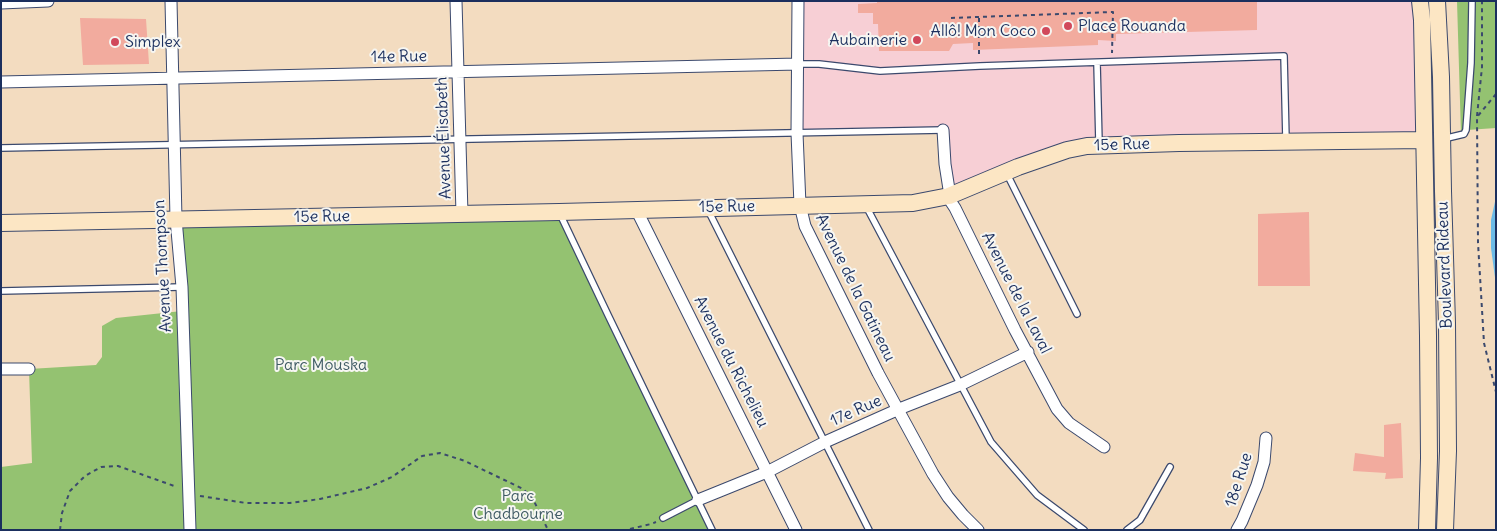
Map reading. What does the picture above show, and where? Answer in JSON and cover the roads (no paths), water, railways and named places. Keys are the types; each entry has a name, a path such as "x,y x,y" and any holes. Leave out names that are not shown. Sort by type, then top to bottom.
{"street":[{"path":"1,3 48,1"},
{"name":"Avenue Thompson","path":"171,1 176,220 182,287 190,530"},
{"name":"Avenue Élisabeth","path":"456,1 462,214"},
{"name":"Avenue de la Gatineau","path":"798,1 797,133 800,205 805,226 878,373 934,474 962,515 978,530"},
{"name":"Boulevard Rideau","path":"1420,1 1422,20 1429,458 1427,530"},
{"name":"Boulevard Rideau","path":"1437,1 1447,322 1448,452 1445,530"},
{"name":"14e Rue","path":"1,82 798,64"},
{"name":"Avenue de la Laval","path":"943,130 944,164 950,202 955,208 1015,330 1057,409 1069,423 1104,447"},
{"name":"15e Rue","path":"1,224 913,203 949,196 1018,167 1067,150 1087,146 1442,139"},
{"name":"Avenue du Richelieu","path":"636,209 796,530"},
{"name":"17e Rue","path":"698,500 767,472 825,442 899,409 960,385 1028,352"},
{"path":"1,369 29,369"},
{"name":"18e Rue","path":"1237,530 1257,485 1264,462 1266,438"}],"lane":[{"path":"1442,139 1464,134 1466,130 1471,63 1472,1"},
{"path":"798,64 819,64 880,72 980,66 1284,56 1286,142"},
{"path":"1097,63 1099,145"},
{"path":"1,148 943,130"},
{"path":"1006,172 1077,314"},
{"path":"865,204 991,442 1037,495 1084,530"},
{"path":"706,207 869,530"},
{"path":"559,212 712,530"},
{"path":"1,291 182,287"},
{"path":"1127,530 1140,520 1170,467"},
{"path":"663,518 698,500"}],"water":[{"path":"1496,197 1496,285 1491,248 1491,220"}],"place":[{"name":"Place Rouanda","path":"1068,26"},
{"name":"Allô! Mon Coco","path":"1046,31"},
{"name":"Aubainerie","path":"917,40"},
{"name":"Simplex","path":"115,42"}],"park label":[{"name":"Parc Mouska","path":"321,365"},
{"name":"Parc Chadbourne","path":"518,505"}]}
